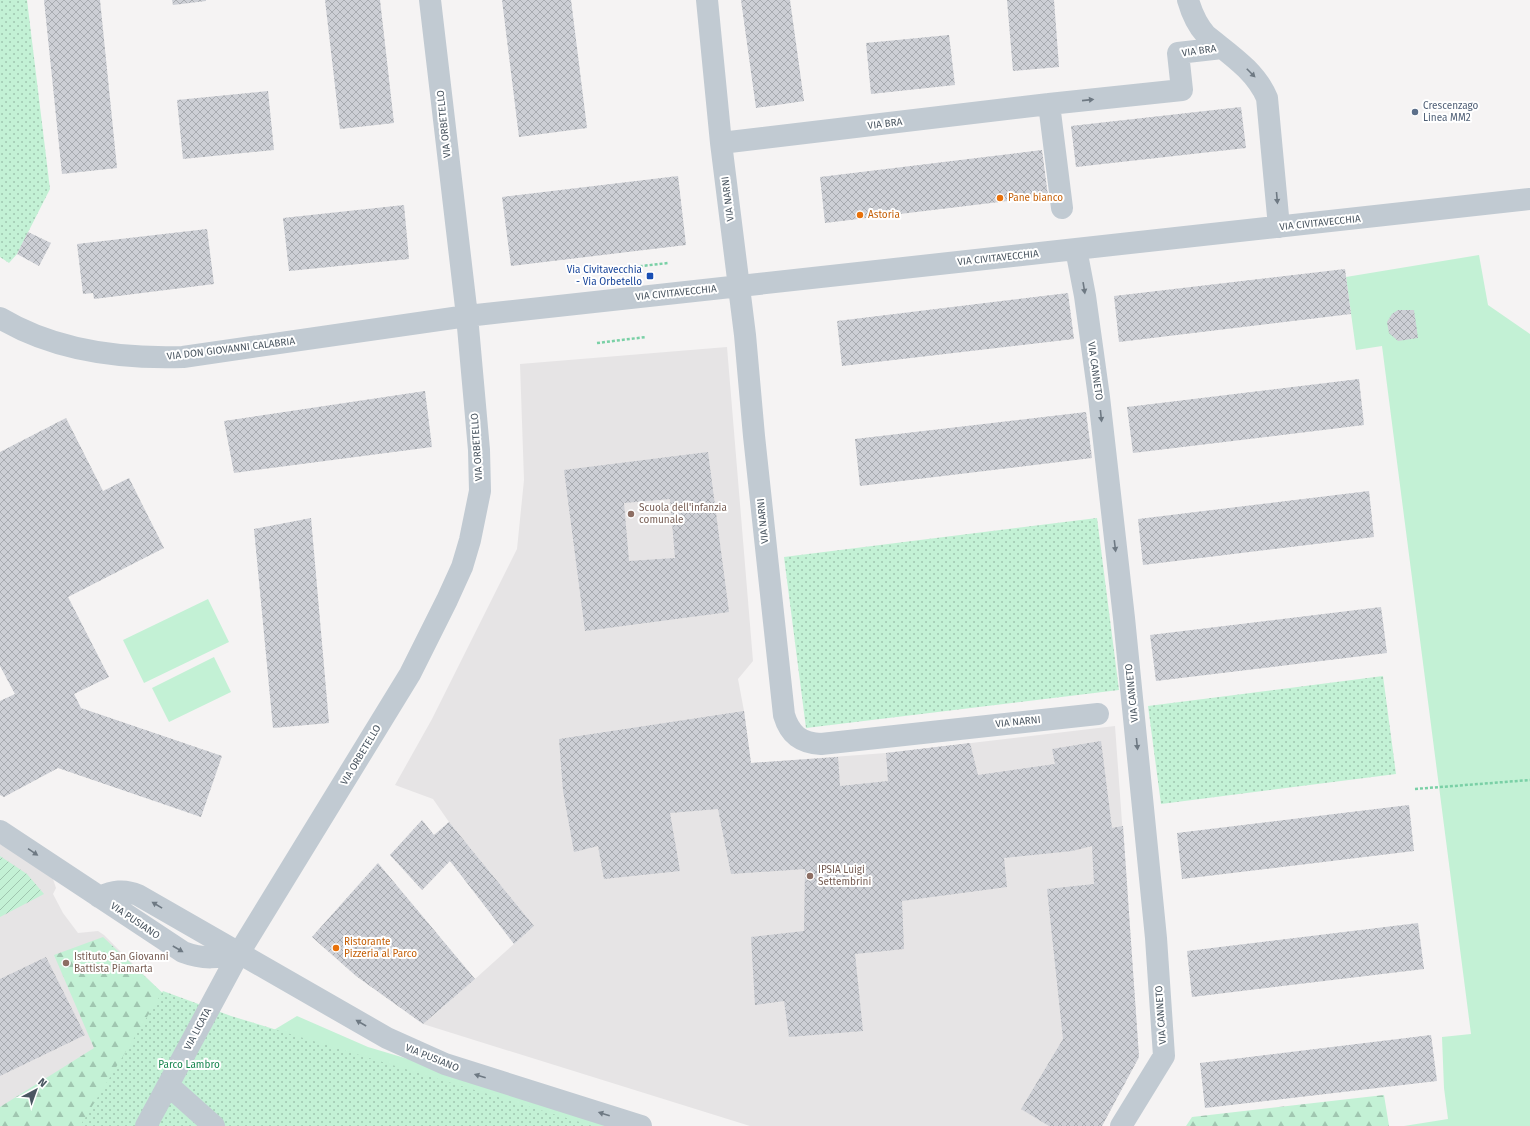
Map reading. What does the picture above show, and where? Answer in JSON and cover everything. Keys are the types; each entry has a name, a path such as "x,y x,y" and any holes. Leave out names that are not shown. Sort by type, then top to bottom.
{"street":[{"name":"VIA ORBETELLO","path":"239,953 410,674 436,624 462,567 474,527 480,480 479,450 467,316 430,0"},
{"name":"VIA NARNI","path":"707,0 721,143 739,286 784,715 790,730 802,740 821,744 1098,714"},
{"name":"VIA BRA","path":"1188,0 1195,21 1200,28 1251,72 1263,88 1267,98 1279,227"},
{"name":"VIA BRA","path":"721,143 1049,104 1182,90 1178,53 1222,48"},
{"path":"1049,104 1062,208"},
{"name":"VIA CIVITAVECCHIA","path":"467,316 1530,199"},
{"name":"VIA CANNETO","path":"1076,249 1085,296 1099,397 1125,625 1151,884 1164,1056 1122,1126"},
{"name":"VIA DON GIOVANNI CALABRIA","path":"0,318 43,338 88,351 137,357 164,357 206,354 467,316"},
{"name":"VIA PUSIANO","path":"0,831 99,897 118,891 128,891 138,895 387,1038 425,1056 471,1073 641,1126"},
{"name":"VIA LICATA","path":"146,1126 239,953"},
{"path":"168,1086 214,1126"}],"path":[{"path":"590,272 668,263"},
{"path":"596,343 646,337"},
{"path":"1415,790 1530,780"}],"shaded area":[{"name":"IPSIA Luigi Settembrini","path":"727,347 753,661 738,679 751,763 886,753 1115,726 1139,1057 1102,1126 750,1126 423,1024 534,926 449,822 433,799 395,785 432,719 517,549 524,480 520,364"},
{"name":"Istituto San Giovanni Battista Piamarta","path":"0,844 52,876 56,888 53,894 63,913 78,933 98,931 104,935 160,991 78,1126 0,1126"}],"green space":[{"path":"0,0 27,0 50,189 17,254 9,263 0,257"},
{"path":"1479,255 1488,305 1530,334 1530,1126 1404,1126 1448,1119 1444,1088 1442,1037 1471,1034 1382,346 1356,350 1346,277"},
{"path":"1097,518 1119,690 806,728 784,557"},
{"path":"208,599 229,642 144,683 123,640"},
{"path":"214,657 231,692 169,722 152,688"},
{"path":"1383,676 1396,774 1161,804 1148,706"},
{"path":"0,856 27,874 44,894 0,917"},
{"path":"103,937 168,998 129,1126 0,1126 0,1107 94,1048 54,955"},
{"name":"Parco Lambro","path":"163,991 231,1016 593,1126 80,1126"},
{"path":"297,1016 368,1047 632,1126 193,1126 239,1051"},
{"path":"1384,1095 1389,1126 1186,1126 1192,1117"}],"building":[{"path":"44,0 100,0 117,168 62,174"},
{"path":"172,0 206,0 206,1 173,5"},
{"path":"325,0 380,0 394,123 340,129"},
{"path":"502,0 571,0 587,128 519,137"},
{"path":"741,0 790,0 804,101 756,108"},
{"path":"1007,0 1054,0 1059,67 1013,71"},
{"path":"949,35 955,85 871,94 866,43"},
{"path":"268,91 274,150 183,159 177,100"},
{"path":"1241,107 1246,148 1076,167 1071,126"},
{"path":"1042,150 1048,196 825,223 820,177"},
{"path":"678,176 686,245 511,266 502,197"},
{"path":"404,205 409,259 289,271 283,218"},
{"path":"207,229 214,284 94,299 93,293 83,294 77,244"},
{"path":"28,232 51,243 39,266 17,254"},
{"path":"1345,269 1351,314 1119,342 1114,296"},
{"path":"1068,293 1074,339 842,366 837,321"},
{"path":"1398,310 1414,310 1418,338 1398,341 1389,333 1387,322 1392,314"},
{"path":"1359,379 1364,425 1133,453 1127,407"},
{"path":"425,391 432,447 234,473 224,421"},
{"path":"1086,412 1092,458 860,486 855,439"},
{"path":"66,418 103,491 129,478 164,548 68,597 109,677 74,694 81,708 222,756 201,817 58,768 4,797 0,795 0,701 15,694 0,666 0,452"},
{"path":"708,452 729,612 585,631 564,470","holes":["670,499 675,558 629,561 624,503"]},
{"path":"1369,491 1374,537 1143,565 1138,519"},
{"path":"311,518 329,723 273,728 254,529"},
{"path":"1381,607 1387,653 1156,681 1150,635"},
{"path":"744,711 751,763 838,757 840,786 888,781 886,753 970,743 978,775 1055,764 1052,749 1101,741 1112,828 1123,826 1139,1057 1102,1126 1049,1126 1021,1109 1063,1039 1047,889 1094,884 1092,846 1072,851 1004,858 1007,887 902,901 904,949 855,954 863,1031 789,1037 784,1001 755,1005 751,937 804,931 805,869 731,874 718,809 670,813 680,871 604,879 598,846 574,852 563,791 559,739"},
{"path":"1409,805 1414,851 1182,879 1177,833"},
{"path":"422,820 434,835 449,822 534,926 514,944 450,861 422,890 390,855"},
{"path":"378,863 475,979 423,1024 356,976 312,937"},
{"path":"1418,923 1424,969 1192,997 1187,951"},
{"path":"46,957 85,1035 0,1076 0,979"},
{"path":"1431,1035 1437,1081 1205,1108 1200,1063"}],"place":[{"name":"Crescenzago Linea MM2","path":"1415,112"},
{"name":"Pane bianco","path":"1000,198"},
{"name":"Astoria","path":"860,215"},
{"name":"Via Civitavecchia - Via Orbetello","path":"650,276"},
{"name":"Scuola dell'infanzia comunale","path":"631,514"},
{"name":"IPSIA Luigi Settembrini","path":"810,876"},
{"name":"Ristorante Pizzeria al Parco","path":"336,948"},
{"name":"Istituto San Giovanni Battista Piamarta","path":"66,963"}]}
